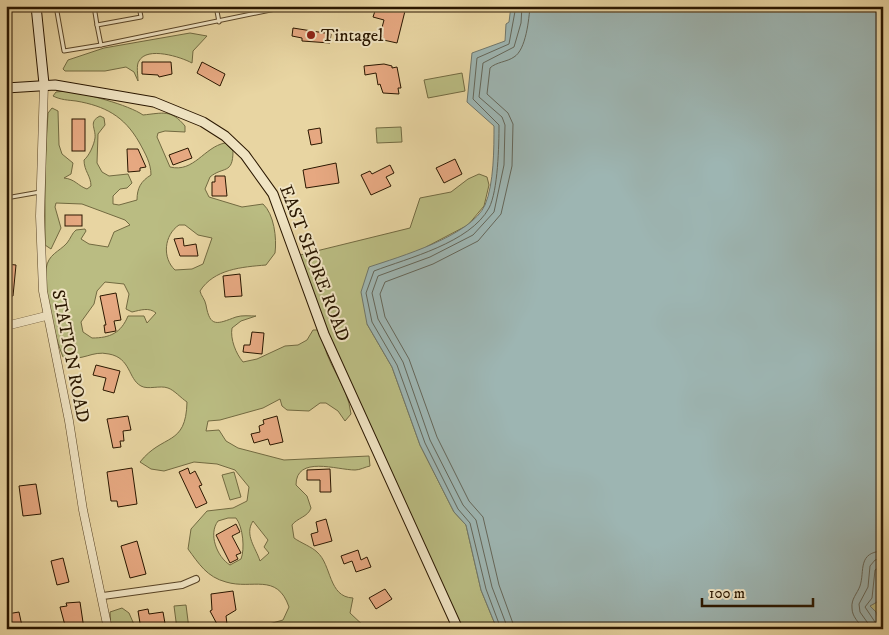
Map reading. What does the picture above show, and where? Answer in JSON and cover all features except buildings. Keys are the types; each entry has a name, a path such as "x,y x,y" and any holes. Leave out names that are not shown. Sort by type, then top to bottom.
{"main road":[{"path":"36,6 44,84"},
{"name":"EAST SHORE ROAD","path":"6,88 44,84 68,86 154,102 190,115 224,136 245,155 263,177 280,209 324,334 458,629"}],"street":[{"name":"STATION ROAD","path":"44,84 41,192 43,291 46,316 68,421 88,537 103,596 108,629"},
{"path":"6,326 46,316"},
{"path":"103,596 182,585 196,579"}],"lane":[{"path":"56,6 64,51 219,22 290,6"},
{"path":"94,6 101,44"},
{"path":"97,25 141,17 139,6"},
{"path":"216,6 219,22"},
{"path":"6,198 41,192"}],"green space":[{"path":"190,33 207,36 193,51 192,63 164,54 149,54 138,63 138,81 134,72 126,67 105,71 65,71 63,69 68,60 104,48"},
{"path":"462,73 465,91 428,98 424,80"},
{"path":"56,92 74,92 95,97 128,107 143,115 166,113 175,117 185,126 185,132 165,131 158,133 157,137 170,167 186,166 211,149 225,143 233,151 233,159 229,167 210,177 205,189 209,197 242,207 263,204 267,208 274,227 275,253 266,265 229,270 206,284 200,291 210,318 212,321 219,322 238,316 256,316 241,321 232,328 234,346 243,362 257,359 285,346 298,345 307,340 313,330 318,330 322,333 327,354 349,403 351,414 345,421 338,411 326,403 320,403 309,411 287,410 282,406 280,399 263,408 220,420 208,421 206,431 219,430 226,441 238,448 284,460 369,456 370,466 359,470 319,466 303,470 298,476 296,485 307,496 311,508 310,511 292,525 294,538 315,550 322,558 331,580 339,592 353,598 350,613 367,629 236,629 262,626 283,620 289,607 284,596 278,589 263,584 236,584 219,580 204,569 188,549 191,529 207,511 233,508 247,501 249,487 235,470 217,464 194,462 164,471 151,469 140,462 149,453 178,433 186,416 187,402 168,388 147,388 141,386 134,379 125,364 116,356 97,353 77,358 63,357 53,326 46,289 46,269 49,260 67,243 76,230 85,229 86,231 81,239 89,244 108,247 114,232 130,225 125,220 82,204 56,203 55,207 61,228 51,249 45,245 45,165 48,113 52,108 58,111 59,145 62,154 73,163 71,174 64,178 87,189 91,186 84,160 94,141 93,123 100,116 104,118 105,125 98,134 97,163 102,172 109,176 128,174 132,183 127,188 120,189 113,196 113,204 119,205 137,200 140,185 151,175 151,171 149,162 139,142 127,125 120,119 105,109 53,96","holes":["179,225 185,225 198,235 212,238 203,264 192,269 175,270 168,259 166,247 174,229","105,282 124,284 129,294 126,309 132,312 148,310 156,313 147,323 144,316 128,316 122,327 114,333 109,336 92,338 83,332 81,322 94,304 97,291","236,518 240,527 243,538 241,559 230,565 221,557 215,545 214,532 218,521","253,521 268,540 264,547 269,553 260,561 250,536"]},
{"path":"401,127 402,142 377,143 376,128"},
{"path":"479,174 487,177 489,185 484,206 468,225 426,247 367,324 392,367 420,445 454,512 466,525 481,590 497,629 458,629 359,413 296,256 410,228 420,198 451,192 468,179"},
{"path":"234,472 241,497 230,500 222,475"},
{"path":"883,567 883,629 881,629 876,612 869,606 877,602 880,584 879,572"},
{"path":"186,605 189,629 177,629 174,606"},
{"path":"122,608 129,613 136,629 111,629 110,612"}],"water":[{"path":"511,6 883,6 881,559 883,567 879,572 880,584 877,602 870,606 876,612 881,629 497,629 481,590 466,525 454,512 420,445 392,367 367,324 361,292 369,267 450,236 477,216 485,205 492,177 494,126 467,102 472,53 505,41 506,24 509,22"}],"place":[{"name":"Tintagel","path":"311,35"}]}
